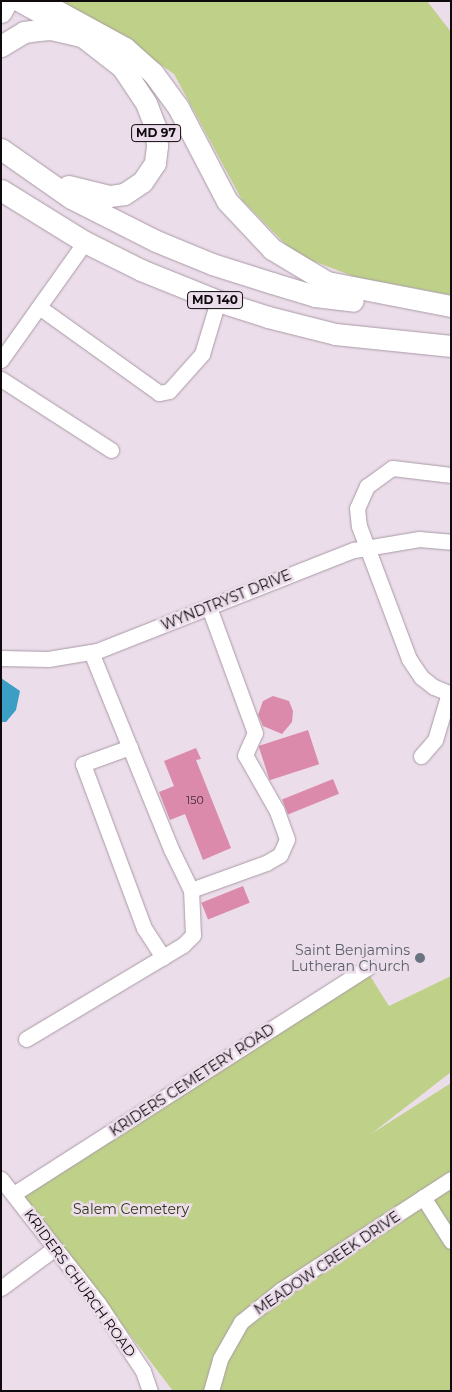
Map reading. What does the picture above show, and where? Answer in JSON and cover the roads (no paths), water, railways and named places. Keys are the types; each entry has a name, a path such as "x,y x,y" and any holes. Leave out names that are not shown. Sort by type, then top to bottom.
{"highway":[{"path":"1,12 7,1"},
{"path":"20,1 125,48 153,73 178,107 227,201 272,249 327,282 451,306"},
{"path":"39,1 78,28"},
{"path":"50,1 78,28"},
{"name":"MD 97","path":"1,46 24,32 78,28 122,67 146,103 155,126 157,146 155,162 148,175 124,194 98,196 67,186 1,143"},
{"name":"MD 140","path":"1,149 47,184 99,214 212,264 315,296 451,317"},
{"name":"MD 140","path":"2,191 85,242 141,270 218,301 268,317 335,334 451,346"}],"street":[{"path":"1,360 85,242"},
{"path":"39,307 159,393 170,391 202,354 218,301"},
{"path":"1,379 111,450"},
{"path":"421,756 435,740 450,693 434,687 421,677 409,659 366,546 356,508 361,496 378,476 392,468 451,475"},
{"name":"WYNDTRYST DRIVE","path":"1,658 48,659 91,652 366,546 418,539 451,542"},
{"path":"191,890 266,863 280,855 287,839 277,811 245,755 255,733 209,607"},
{"path":"26,1039 163,957 193,935 191,890 91,652"},
{"path":"130,747 82,764 144,928 163,957"},
{"name":"KRIDERS CEMETERY ROAD","path":"15,1193 369,967"},
{"name":"MEADOW CREEK DRIVE","path":"211,1391 220,1359 241,1322 281,1290 451,1178"},
{"name":"KRIDERS CHURCH ROAD","path":"1,1179 15,1193 123,1341 143,1371 150,1391"},
{"path":"423,1197 451,1241"},
{"path":"1,1288 55,1248"}],"water":[{"path":"1,678 20,691 16,710 6,722 1,722"}],"place":[{"name":"Saint Benjamins Lutheran Church","path":"420,958"}],"park label":[{"name":"Salem Cemetery","path":"131,1209"}]}
